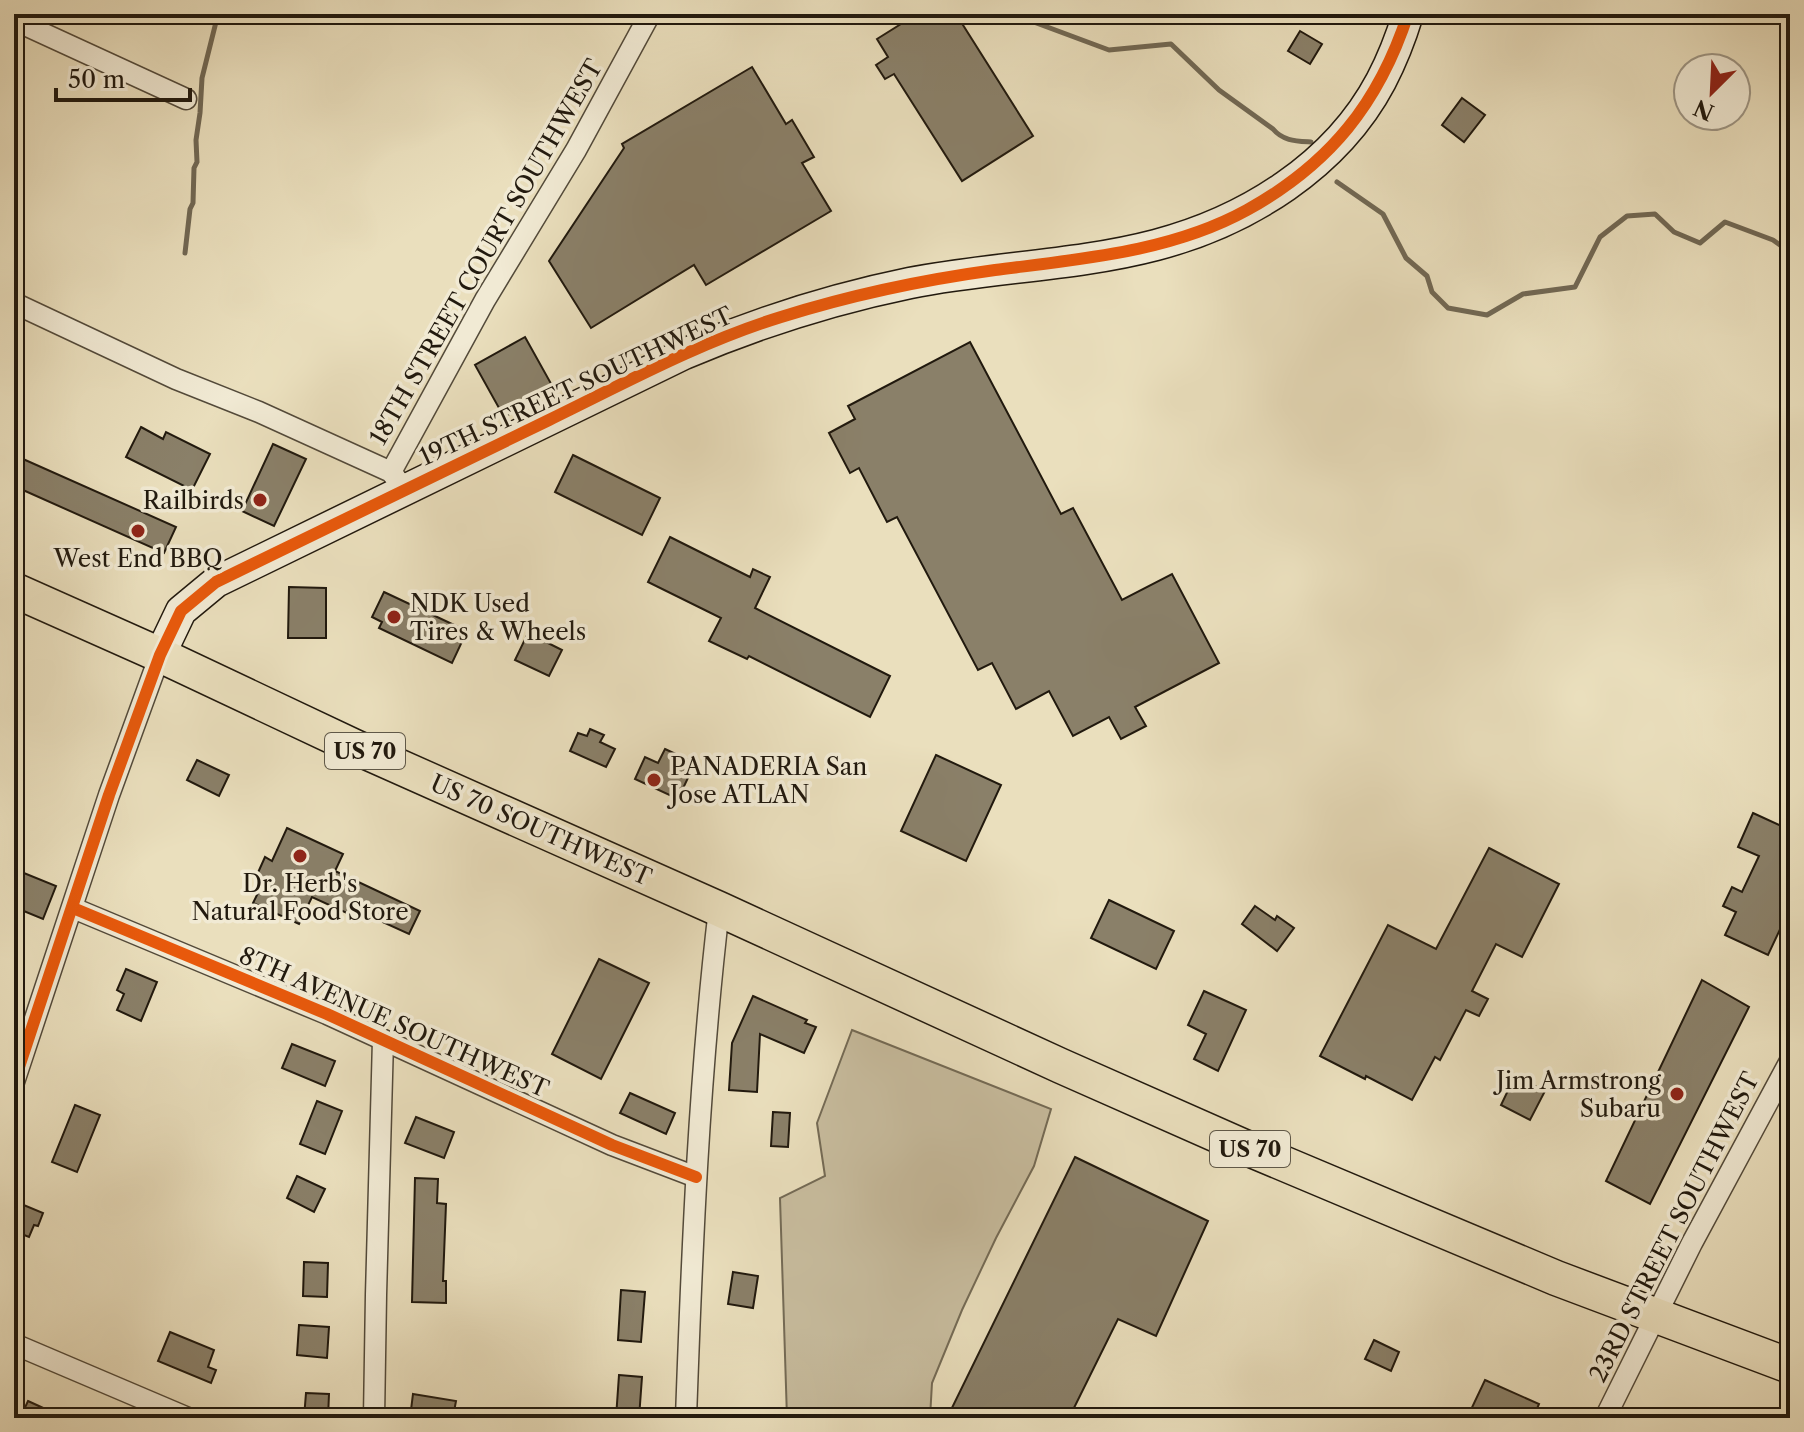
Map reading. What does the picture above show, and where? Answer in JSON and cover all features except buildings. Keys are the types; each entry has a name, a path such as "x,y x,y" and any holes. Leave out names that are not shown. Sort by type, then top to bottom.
{"main road":[{"name":"US 70 SOUTHWEST","path":"14,590 355,747 719,909"},
{"name":"US 70","path":"719,909 1271,1159 1465,1241 1790,1366"}],"street":[{"name":"18TH STREET COURT SOUTHWEST","path":"399,481 485,300 576,150 650,14"},
{"name":"19TH STREET SOUTHWEST","path":"14,1082 109,795 160,655 181,611 216,582 399,481 684,354 777,318 844,298 912,283 1071,261 1155,245 1219,224 1267,199 1302,174 1334,145 1380,83 1395,53 1408,14"},
{"path":"14,20 186,99"},
{"path":"14,303 176,379 259,412 399,481"},
{"name":"8TH AVENUE SOUTHWEST","path":"73,908 383,1040 612,1145 696,1177"},
{"path":"686,1418 703,1056 719,909"},
{"path":"374,1418 383,1040"},
{"name":"23RD STREET SOUTHWEST","path":"1605,1418 1692,1243 1790,1061"},
{"path":"14,1344 188,1418"}],"shaded area":[{"path":"852,1030 1051,1109 1034,1166 962,1310 932,1383 930,1418 787,1418 780,1198 825,1176 817,1123"}],"waterway":[{"path":"185,253 197,162 202,78 218,14"},
{"path":"1018,14 1109,50 1171,44 1219,90 1281,136 1311,142"},
{"path":"1337,182 1383,214 1406,258 1427,276 1432,292 1448,308 1487,315 1523,294 1575,287 1600,237 1627,216 1655,214 1674,232 1700,243 1725,222 1773,240 1790,252"}],"cycle path":[{"path":"14,1082 109,795 160,655 181,611 216,582 663,364 751,327 887,289 1124,252 1188,236 1218,224 1277,192 1327,151 1348,128 1382,76 1408,14"},
{"path":"73,908 327,1014 612,1145 696,1177"}],"place":[{"name":"Railbirds","path":"260,500"},
{"name":"West End BBQ","path":"138,531"},
{"name":"NDK Used Tires & Wheels","path":"394,617"},
{"name":"PANADERIA San Jose ATLAN","path":"654,780"},
{"name":"Dr. Herb's Natural Food Store","path":"300,856"},
{"name":"Jim Armstrong Subaru","path":"1677,1094"}]}
